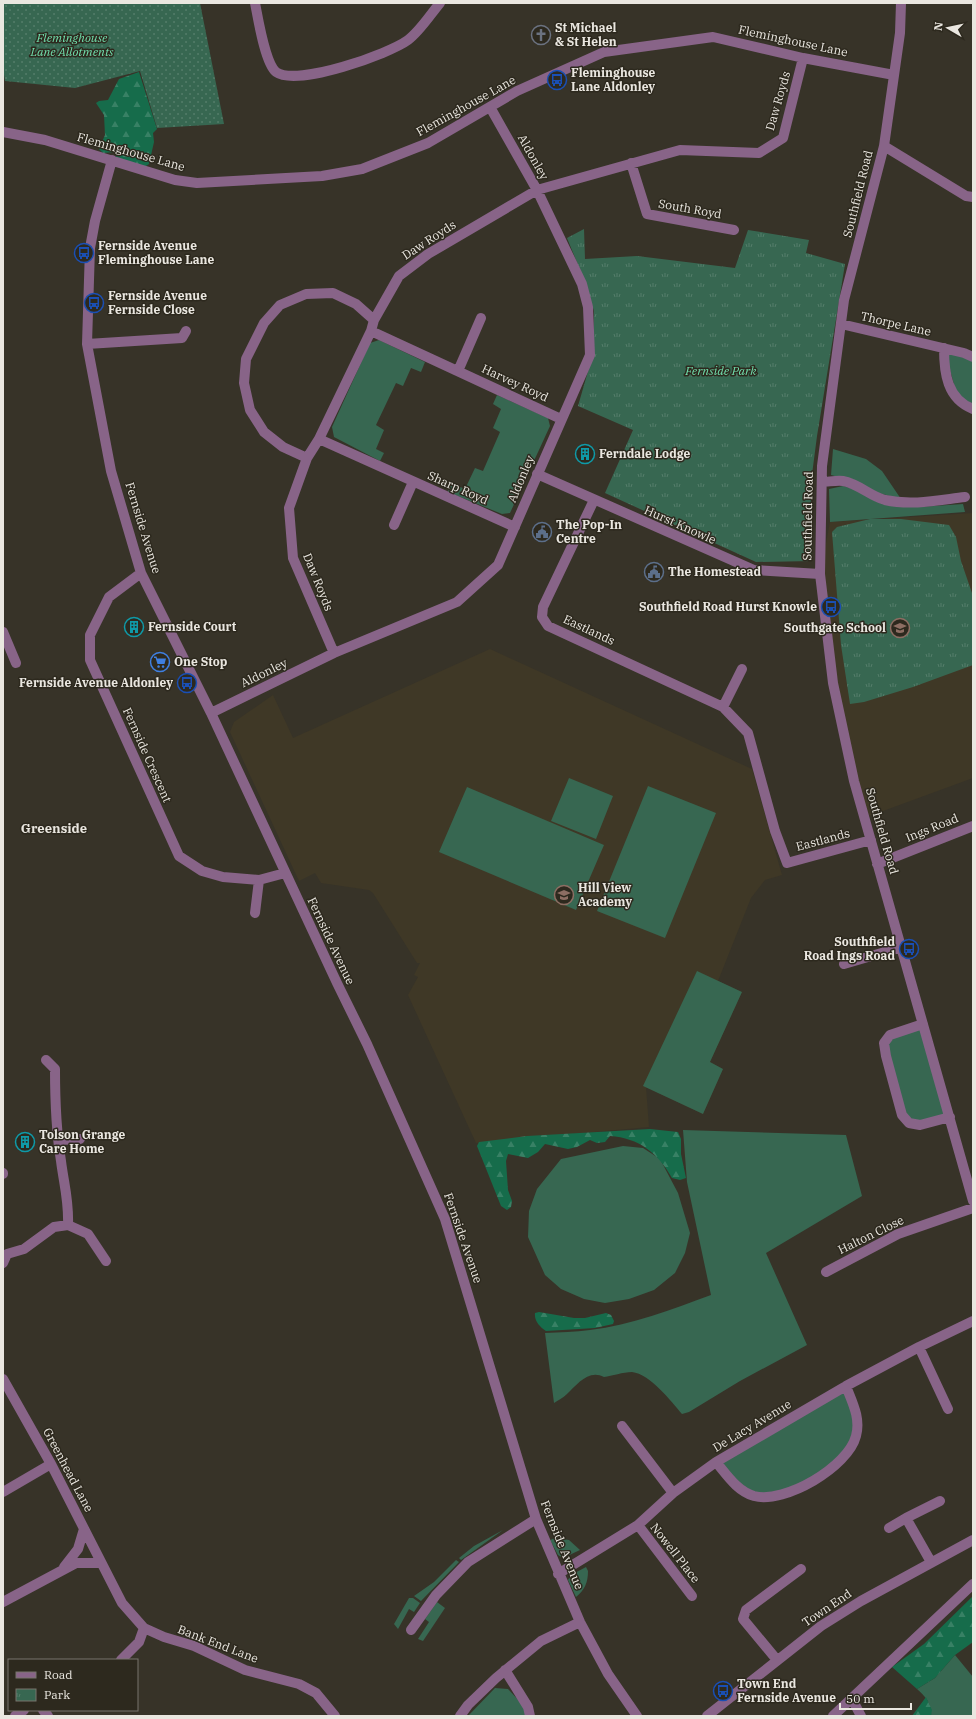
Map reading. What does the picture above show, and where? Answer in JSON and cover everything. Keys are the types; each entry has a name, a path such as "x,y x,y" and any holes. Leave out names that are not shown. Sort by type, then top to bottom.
{"street":[{"path":"255,3 270,64 276,72 288,76 308,76 392,50 409,39 440,3"},
{"name":"Southfield Road","path":"901,3 900,33 884,146 844,300 822,466 820,574 833,683 854,781 973,1201"},
{"name":"Fleminghouse Lane","path":"5,133 45,140 175,180 197,183 322,176 362,169 428,144 517,90 604,52 713,37 803,58 894,75"},
{"name":"Daw Royds","path":"334,653 293,558 289,508 307,458 319,439 371,331 374,320 399,276 428,254 537,190 680,150 759,154 783,138 803,58"},
{"name":"Aldonley","path":"211,713 334,653 457,602 498,565 590,355 588,307 582,284 537,190 490,107"},
{"path":"884,146 966,196 973,197"},
{"name":"Fernside Avenue","path":"112,160 95,221 90,248 87,344 111,471 141,573 211,713 285,873 367,1044 445,1219 536,1519 558,1574 580,1622 608,1674 638,1716"},
{"name":"South Royd","path":"631,163 647,214 734,230"},
{"path":"307,458 283,447 264,432 250,410 244,383 246,359 264,323 280,305 306,294 333,293 356,304 374,320"},
{"path":"458,371 481,318"},
{"name":"Thorpe Lane","path":"841,324 944,348 973,357"},
{"path":"87,344 182,338 186,331"},
{"name":"Harvey Royd","path":"371,331 561,419"},
{"name":"Thorpe Lane","path":"944,348 944,368 950,389 958,399 973,409"},
{"name":"Sharp Royd","path":"319,439 515,527"},
{"name":"Hurst Knowle","path":"537,474 754,570 820,574"},
{"path":"822,482 843,481 857,486 870,494 885,500 902,502 918,503 965,497"},
{"name":"Sharp Royd","path":"394,525 413,482"},
{"name":"Eastlands","path":"594,500 543,607 542,617 548,626 723,707 748,733 775,830 787,863 871,840"},
{"name":"Fernside Crescent","path":"141,573 109,597 90,635 90,660 179,856 202,871 223,877 259,880 285,873"},
{"path":"3,632 16,663"},
{"path":"723,707 742,669"},
{"name":"Ings Road","path":"877,864 973,826"},
{"path":"255,912 259,880"},
{"path":"844,964 902,947"},
{"path":"923,1024 890,1035 884,1043 886,1056 902,1114 909,1123 920,1125 950,1117"},
{"path":"46,1060 55,1069 54,1113 59,1140 60,1162 69,1207 68,1226"},
{"path":"59,1140 80,1139"},
{"name":"Halton Close","path":"826,1272 898,1234 973,1208"},
{"path":"4,1255 24,1248 54,1227 68,1226 88,1234 106,1260"},
{"name":"De Lacy Avenue","path":"558,1574 638,1525 673,1493 716,1462 846,1386 919,1347 973,1321"},
{"path":"919,1347 948,1409"},
{"name":"Greenhead Lane","path":"3,1379 51,1464 107,1575"},
{"path":"716,1462 738,1488 755,1496 778,1495 814,1481 826,1473 845,1455 856,1436 858,1418 846,1386"},
{"path":"622,1426 673,1493"},
{"path":"3,1492 51,1464"},
{"path":"889,1528 940,1501"},
{"path":"906,1518 931,1562"},
{"path":"411,1630 436,1595 468,1562 536,1519"},
{"name":"Nowell Place","path":"638,1525 692,1596"},
{"path":"62,1570 78,1548 84,1529"},
{"name":"Town End","path":"707,1716 777,1660 828,1622 931,1562 973,1540"},
{"path":"3,1602 76,1563 100,1562"},
{"path":"777,1660 743,1620 746,1610 801,1569"},
{"name":"Bank End Lane","path":"107,1575 122,1603 144,1628 164,1637 194,1646 245,1670 299,1684 316,1693 335,1716"},
{"path":"833,1716 973,1584"},
{"path":"460,1716 468,1705 505,1670 540,1641 580,1622"},
{"path":"122,1659 139,1642 144,1628"},
{"path":"505,1670 528,1707 530,1716"},
{"path":"852,1699 861,1716"}],"shaded area":[{"name":"Southgate School","path":"973,513 973,778 864,818 854,781 820,574 830,522"},
{"name":"Hill View Academy","path":"490,649 752,769 782,875 765,880 751,898 718,981 742,992 710,1062 723,1069 703,1114 646,1087 649,1127 476,1143 408,995 418,977 414,975 420,963 417,963 373,893 369,890 321,883 315,873 299,881 230,732 234,722 273,695 293,738"}],"green space":[{"name":"Fleminghouse Lane Allotments","path":"3,3 200,3 224,124 157,128 140,71 75,88 5,81 3,68"},
{"path":"139,72 157,129 153,133 154,142 149,164 143,168 116,157 115,152 103,153 99,149 105,135 104,115 96,103 99,101 108,100 119,79"},
{"name":"Fernside Park","path":"584,229 585,259 637,256 735,268 748,230 809,240 806,253 845,264 811,482 812,561 756,562 605,493 633,430 578,406 593,354 594,311 583,277 567,238"},
{"path":"379,340 425,362 421,372 411,368 403,386 396,383 376,425 384,430 376,449 384,453 380,461 334,437 332,427 370,343"},
{"path":"944,348 973,357 973,409 958,399"},
{"path":"497,395 548,418 550,426 510,513 502,514 448,492 451,483 465,489 475,468 483,471 500,432 493,428 501,409 493,404"},
{"path":"833,449 866,459 882,471 901,499 871,491 860,483 831,475"},
{"path":"843,486 919,507 963,504 965,512 830,522 829,489"},
{"path":"870,519 901,519 949,525 956,537 961,561 973,596 973,665 913,687 864,702 850,704 841,645 832,532 837,527"},
{"path":"569,778 613,796 596,839 551,821"},
{"path":"648,786 716,813 665,938 597,911"},
{"path":"467,787 604,845 576,910 439,852"},
{"path":"697,971 742,992 710,1062 723,1069 703,1114 643,1086"},
{"path":"923,1024 949,1120 909,1123 884,1043"},
{"path":"650,1129 678,1132 681,1139 681,1154 686,1178 680,1180 672,1178 667,1169 647,1148 620,1137 610,1136 605,1142 597,1143 590,1140 577,1147 568,1149 545,1144 538,1152 528,1158 508,1154 506,1161 508,1190 512,1201 511,1207 507,1210 501,1206 477,1146 479,1142 527,1136"},
{"path":"683,1130 846,1135 862,1196 766,1253 807,1345 740,1381 689,1412 682,1414 653,1383 639,1374 632,1372 604,1377 598,1375 588,1376 554,1403 545,1333 584,1331 605,1328 652,1316 711,1295 687,1182"},
{"path":"623,1146 643,1148 660,1159 678,1193 690,1233 685,1253 675,1273 654,1290 629,1299 605,1303 584,1299 561,1289 545,1275 528,1237 529,1211 537,1189 561,1159"},
{"path":"539,1312 574,1318 585,1318 606,1313 611,1315 614,1321 613,1324 595,1328 546,1331 535,1319 535,1313"},
{"path":"846,1386 858,1417 845,1455 801,1487 755,1496 716,1462"},
{"path":"503,1530 461,1560 459,1558 474,1546"},
{"path":"555,1538 569,1540 580,1550 563,1558 558,1555 550,1540"},
{"path":"456,1560 459,1562 421,1601 414,1596 434,1582"},
{"path":"586,1567 588,1571 587,1582 582,1592 576,1597 568,1580 571,1575"},
{"path":"973,1596 973,1642 955,1655 935,1678 917,1689 892,1667 924,1644"},
{"path":"409,1598 413,1598 420,1603 414,1612 409,1609 398,1629 394,1624"},
{"path":"437,1602 445,1608 423,1641 418,1639 429,1622 425,1619"},
{"path":"955,1655 973,1677 973,1716 931,1716 928,1701 917,1689 935,1678"},
{"path":"495,1688 508,1689 524,1706 526,1716 468,1716"},
{"path":"926,1697 932,1710 931,1716 912,1716"}],"place":[{"name":"St Michael & St Helen","path":"541,35"},
{"name":"Fleminghouse Lane Aldonley","path":"557,80"},
{"name":"Fernside Avenue Fleminghouse Lane","path":"84,253"},
{"name":"Fernside Avenue Fernside Close","path":"94,303"},
{"name":"Ferndale Lodge","path":"585,454"},
{"name":"The Pop-In Centre","path":"542,532"},
{"name":"The Homestead","path":"654,572"},
{"name":"Southfield Road Hurst Knowle","path":"831,607"},
{"name":"Fernside Court","path":"134,627"},
{"name":"Southgate School","path":"900,628"},
{"name":"One Stop","path":"160,662"},
{"name":"Fernside Avenue Aldonley","path":"187,683"},
{"name":"Hill View Academy","path":"564,895"},
{"name":"Southfield Road Ings Road","path":"909,949"},
{"name":"Tolson Grange Care Home","path":"25,1142"},
{"name":"Town End Fernside Avenue","path":"723,1691"}],"district":[{"name":"Greenside","path":"54,828"}]}
